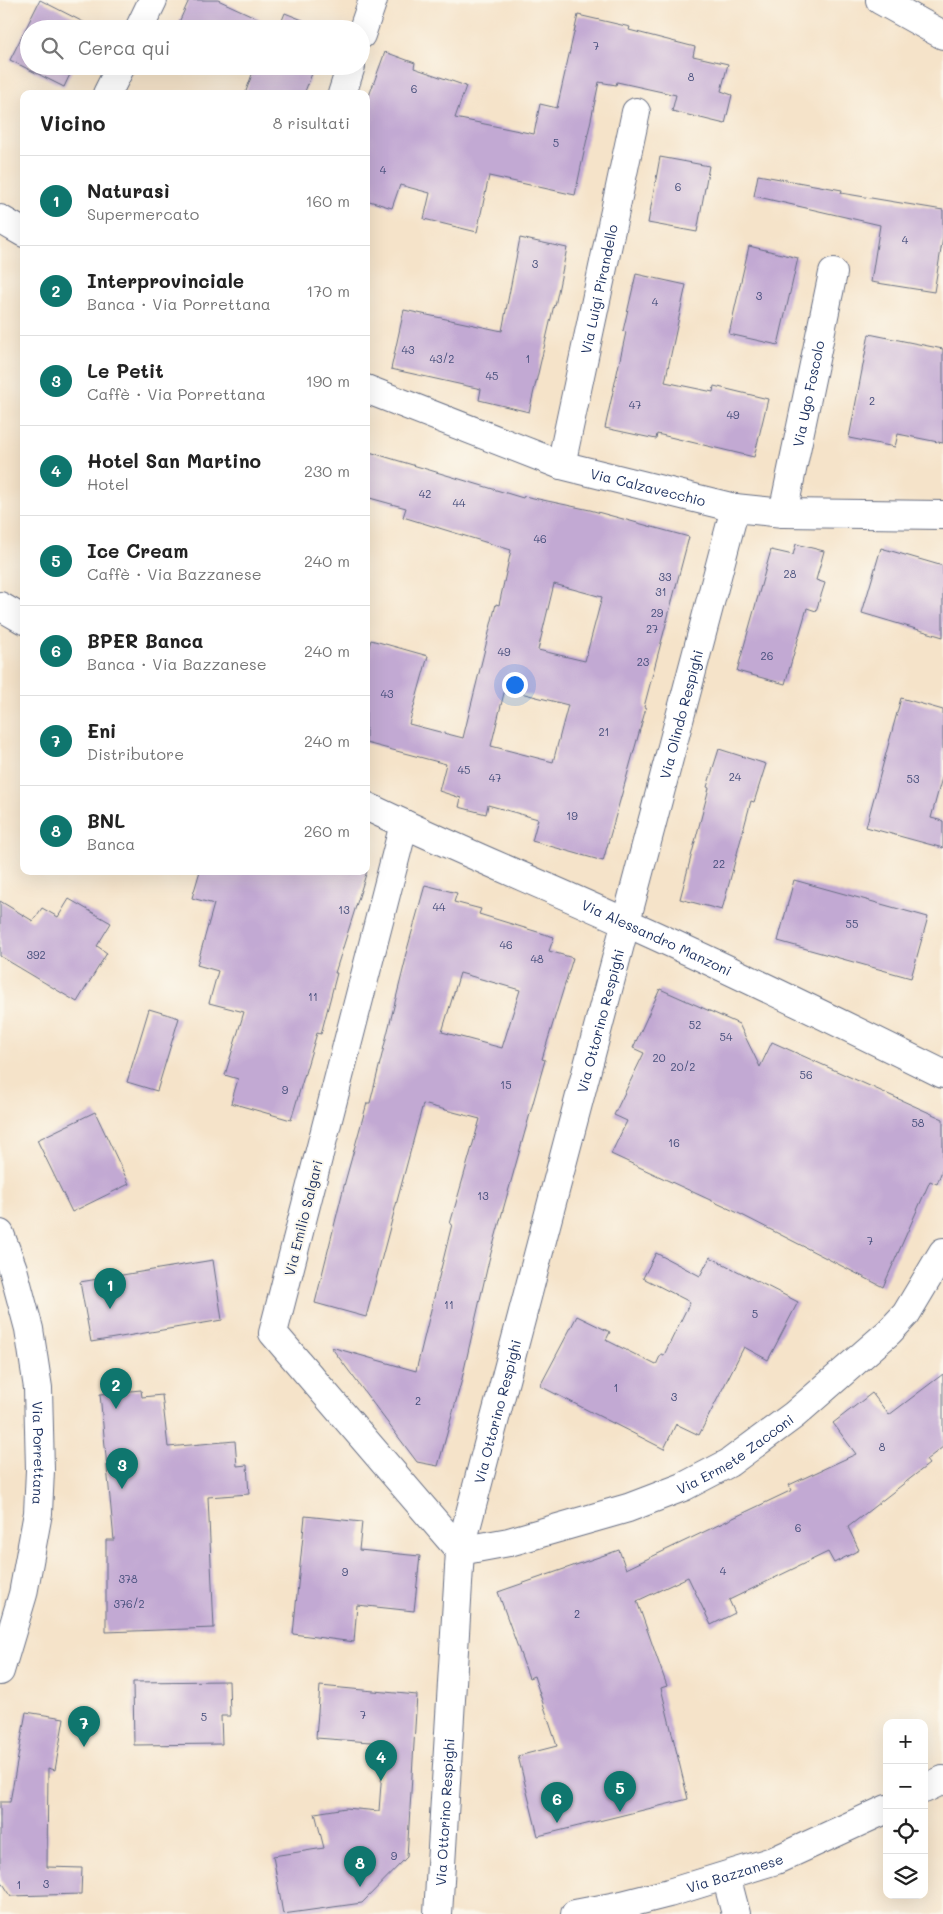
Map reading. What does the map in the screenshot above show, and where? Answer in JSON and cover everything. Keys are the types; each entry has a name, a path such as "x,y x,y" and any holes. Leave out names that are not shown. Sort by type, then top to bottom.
{"main road":[{"path":"143,20 153,0"},
{"path":"366,20 373,0"},
{"path":"880,0 943,35"},
{"path":"109,90 116,75"},
{"path":"343,90 348,75"},
{"name":"Via Luigi Pirandello","path":"561,465 636,112"},
{"path":"0,219 20,231"},
{"name":"Via Ugo Foscolo","path":"783,513 833,273"},
{"name":"Via Calzavecchio","path":"370,391 561,465 735,508 783,513 943,515"},
{"name":"Via Olindo Respighi","path":"625,922 735,508"},
{"path":"0,606 20,618"},
{"name":"Via Alessandro Manzoni","path":"370,808 625,922 796,1002 943,1074"},
{"name":"Via Emilio Salgari","path":"404,824 273,1333 460,1551"},
{"name":"Via Ottorino Respighi","path":"438,1914 460,1551 625,922"},
{"name":"Via Porrettana","path":"0,1234 13,1269 29,1329 38,1388 40,1470 38,1513 23,1594 0,1671"},
{"name":"Via Ermete Zacconi","path":"460,1551 509,1542 628,1508 683,1487 728,1463 794,1415 889,1332 906,1314 943,1252"},
{"path":"928,1788 943,1780"},
{"name":"Via Bazzanese","path":"575,1914 625,1910 776,1860 883,1811"},
{"path":"726,1876 736,1914"}],"building":[{"path":"40,0 79,20 30,20"},
{"path":"189,0 218,0 262,20 180,20"},
{"path":"285,13 302,20 282,20"},
{"path":"578,15 630,27 629,30 695,47 693,56 728,64 721,91 732,95 725,124 672,111 676,95 617,82 616,85 599,82 575,195 489,176 477,232 424,219 430,193 400,185 392,208 370,201 370,93 385,52 415,63 414,68 466,86 455,118 534,134 540,104 557,108"},
{"path":"20,40 20,65 10,60"},
{"path":"40,75 70,75 64,87"},
{"path":"252,75 311,75 306,90 246,90"},
{"path":"660,157 709,166 697,232 648,223"},
{"path":"758,175 842,190 841,193 943,210 943,237 934,292 871,282 880,225 754,196"},
{"path":"520,238 567,248 529,412 479,400 481,389 391,369 404,310 502,331"},
{"path":"749,246 798,258 778,345 729,334"},
{"path":"636,274 686,285 665,382 713,392 714,386 768,399 754,457 657,434 656,439 605,428 626,332 623,331"},
{"path":"869,334 943,349 943,443 898,434 895,447 849,438"},
{"path":"370,452 523,498 524,496 590,510 689,537 644,707 646,708 603,861 532,841 538,819 488,805 486,814 459,807 461,798 439,791 446,764 370,744 371,640 428,656 409,724 463,738 496,604 499,605 511,550 403,517 406,508 370,498","holes":["554,584 602,597 585,661 538,650","505,689 568,705 553,762 491,746"]},
{"path":"796,544 824,551 816,580 825,583 816,611 807,608 785,684 737,671 771,550 793,555"},
{"path":"881,548 943,566 943,637 862,613"},
{"path":"901,698 943,710 943,774 931,818 943,821 943,848 866,827"},
{"path":"719,749 766,764 754,802 751,801 722,910 680,899 709,788 707,787"},
{"path":"199,875 366,875 335,973 337,973 321,1034 317,1033 291,1120 231,1103 238,1079 225,1075 244,1012 209,1003 218,971 197,965 214,904 192,898"},
{"path":"794,880 928,917 911,978 778,941"},
{"path":"425,885 457,893 454,902 481,909 479,914 554,937 549,951 573,958 542,1059 545,1060 489,1260 461,1383 438,1466 417,1462 331,1347 416,1371 452,1224 450,1224 480,1119 423,1104 366,1317 315,1303 345,1182 367,1103 370,1103 405,957","holes":["460,973 520,990 502,1048 442,1032"]},
{"path":"69,899 111,923 97,946 107,953 77,1002 0,956 0,901 33,921 42,908 58,917"},
{"path":"660,989 739,1024 760,1067 772,1042 943,1119 943,1168 937,1184 930,1181 883,1287 736,1212 611,1154 627,1121 614,1115 644,1053 633,1048"},
{"path":"149,1009 179,1018 157,1091 127,1082"},
{"path":"95,1112 129,1184 72,1212 37,1140"},
{"path":"656,1253 700,1276 710,1257 798,1302 768,1360 744,1347 699,1435 676,1424 664,1449 540,1386 577,1316 610,1332 606,1340 656,1365 661,1354 664,1355 690,1302 643,1278"},
{"path":"213,1260 222,1320 91,1342 80,1282"},
{"path":"943,1374 943,1447 926,1460 929,1464 848,1527 859,1550 834,1563 828,1552 729,1600 735,1613 711,1625 688,1577 637,1601 667,1686 661,1688 688,1799 538,1836 518,1756 557,1746 534,1676 529,1678 498,1592 619,1550 626,1569 792,1490 789,1485 856,1454 833,1423 872,1393 889,1415"},
{"path":"141,1390 142,1397 162,1395 168,1447 235,1441 237,1466 247,1465 249,1494 208,1497 214,1628 106,1632 106,1540 114,1540 100,1394"},
{"path":"305,1516 362,1522 359,1550 420,1556 414,1611 357,1605 354,1642 293,1634"},
{"path":"229,1681 230,1716 221,1716 222,1744 134,1745 133,1682"},
{"path":"320,1686 417,1695 407,1857 362,1903 283,1914 273,1856 324,1848 315,1813 346,1808 379,1811 384,1743 316,1738"},
{"path":"26,1712 64,1718 55,1770 48,1768 47,1867 82,1868 81,1894 11,1896 0,1879 0,1802 10,1802"}],"place":[{"name":"Naturasì","path":"110,1309"},
{"name":"Interprovinciale","path":"116,1409"},
{"name":"Le Petit","path":"122,1489"},
{"name":"Eni","path":"84,1747"},
{"name":"Hotel San Martino","path":"381,1781"},
{"name":"Ice Cream","path":"620,1812"},
{"name":"BPER Banca","path":"557,1823"},
{"name":"BNL","path":"360,1887"}]}
